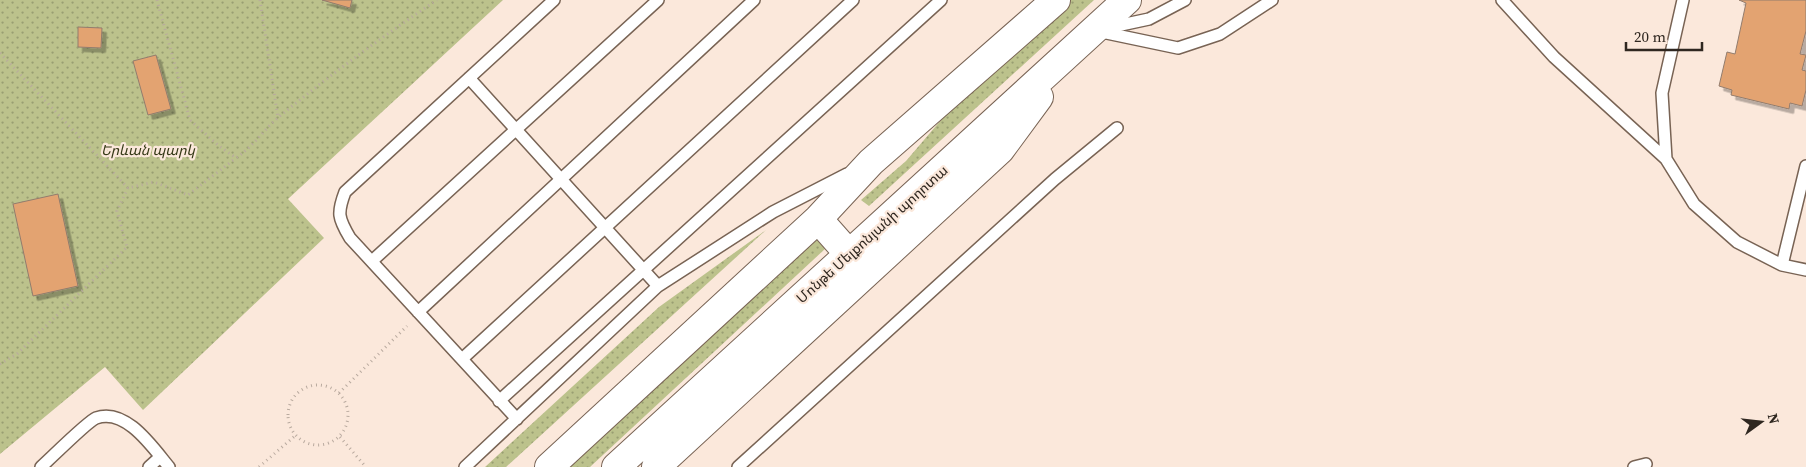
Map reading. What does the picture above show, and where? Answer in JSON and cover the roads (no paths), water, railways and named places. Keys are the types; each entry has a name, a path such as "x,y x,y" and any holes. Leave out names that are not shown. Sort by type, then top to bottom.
{"main road":[{"path":"548,467 818,219 871,162 1056,0"},
{"name":"Մոնթե Մելքոնյանի պողոտա","path":"616,467 1127,0"},
{"path":"656,467 1000,150 1072,52"},
{"path":"818,219 849,254"}],"lane":[{"path":"517,419 350,238 340,222 339,209 345,192 554,0"},
{"path":"372,262 658,0"},
{"path":"418,312 754,0"},
{"path":"462,359 853,0"},
{"path":"499,400 941,0"},
{"path":"1095,30 1149,19 1184,0"},
{"path":"1095,30 1178,48 1220,34 1272,0"},
{"path":"1666,159 1662,93 1683,0"},
{"path":"1507,2 1554,57 1666,159 1694,204 1737,242 1782,265 1806,270"},
{"path":"469,78 658,286"},
{"path":"738,467 1055,179 1117,128"},
{"path":"465,467 658,286 773,212 871,162"},
{"path":"1782,265 1806,166"},
{"path":"41,467 96,418 114,417 132,426 169,467"},
{"path":"149,467 160,457"},
{"path":"1634,467 1646,464"}],"park label":[{"name":"Երևան պարկ","path":"148,150"}]}
